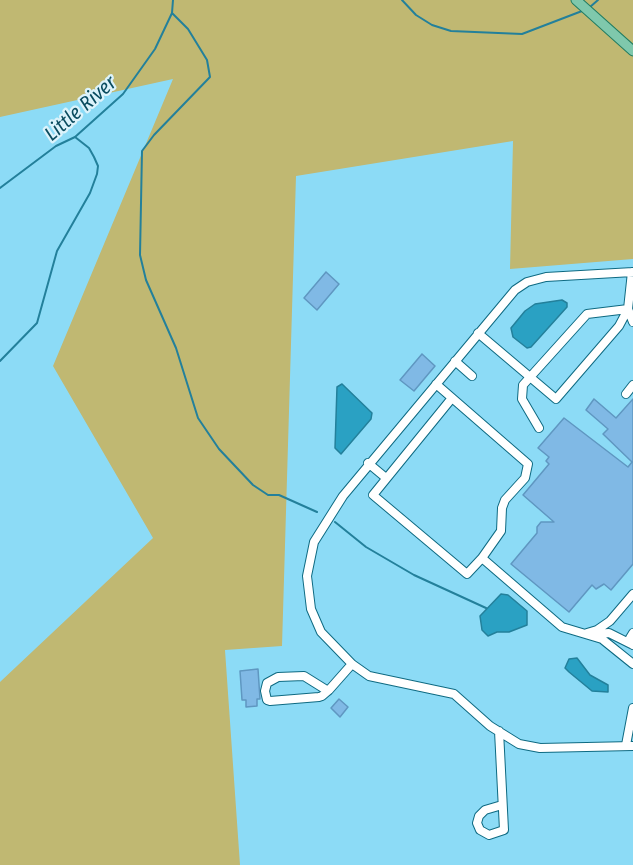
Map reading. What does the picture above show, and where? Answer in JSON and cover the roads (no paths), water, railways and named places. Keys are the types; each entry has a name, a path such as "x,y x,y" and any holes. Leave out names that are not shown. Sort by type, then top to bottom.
{"main road":[{"path":"576,0 633,51"}],"street":[{"path":"478,333 556,399 619,326 628,309 633,272 546,277 527,282 515,290 478,333 436,384 368,463 321,530 307,564 308,600 316,624 329,643 369,676 454,694 499,731 519,744 540,748 630,746 633,708"},
{"path":"539,428 522,399 523,385 587,314 628,309"},
{"path":"628,309 633,322"},
{"path":"455,361 472,376"},
{"path":"436,384 528,464 525,478 505,500 501,508 501,531 482,558 466,574 373,495 452,398"},
{"path":"626,394 633,385"},
{"path":"368,463 386,478"},
{"path":"482,558 562,627 610,644 633,664"},
{"path":"584,634 597,630 613,617 633,594"},
{"path":"610,644 609,633 613,617"},
{"path":"584,634 609,633 632,645 633,633"},
{"path":"327,691 304,676 278,677 267,684 265,691 267,700 270,701 319,697 327,691 352,664"},
{"path":"499,731 502,805"}],"water":[{"path":"562,300 567,303 567,307 531,347 527,348 513,337 511,328 525,311 535,304"},
{"path":"342,384 372,413 371,419 341,454 335,448 337,387"},
{"path":"501,594 508,595 527,611 527,625 509,632 497,632 488,636 482,630 480,616"},
{"path":"577,658 590,675 608,685 608,692 592,691 565,668 569,659"}],"waterway":[{"name":"Little River","path":"0,188 56,146 75,137 123,94 155,49 172,13 173,0"},
{"name":"Little River","path":"402,0 416,15 432,25 451,31 522,34 582,11"},
{"name":"Little River","path":"590,7 598,0"},
{"path":"172,13 188,29 207,60 210,77 154,135 142,151 140,255 146,280 176,348 198,418 219,449 253,485 268,495 279,495 317,512"},
{"path":"0,361 37,323 57,251 90,193 97,174 98,166 89,148 75,137"},
{"path":"335,522 366,547 414,575 486,608"}]}
